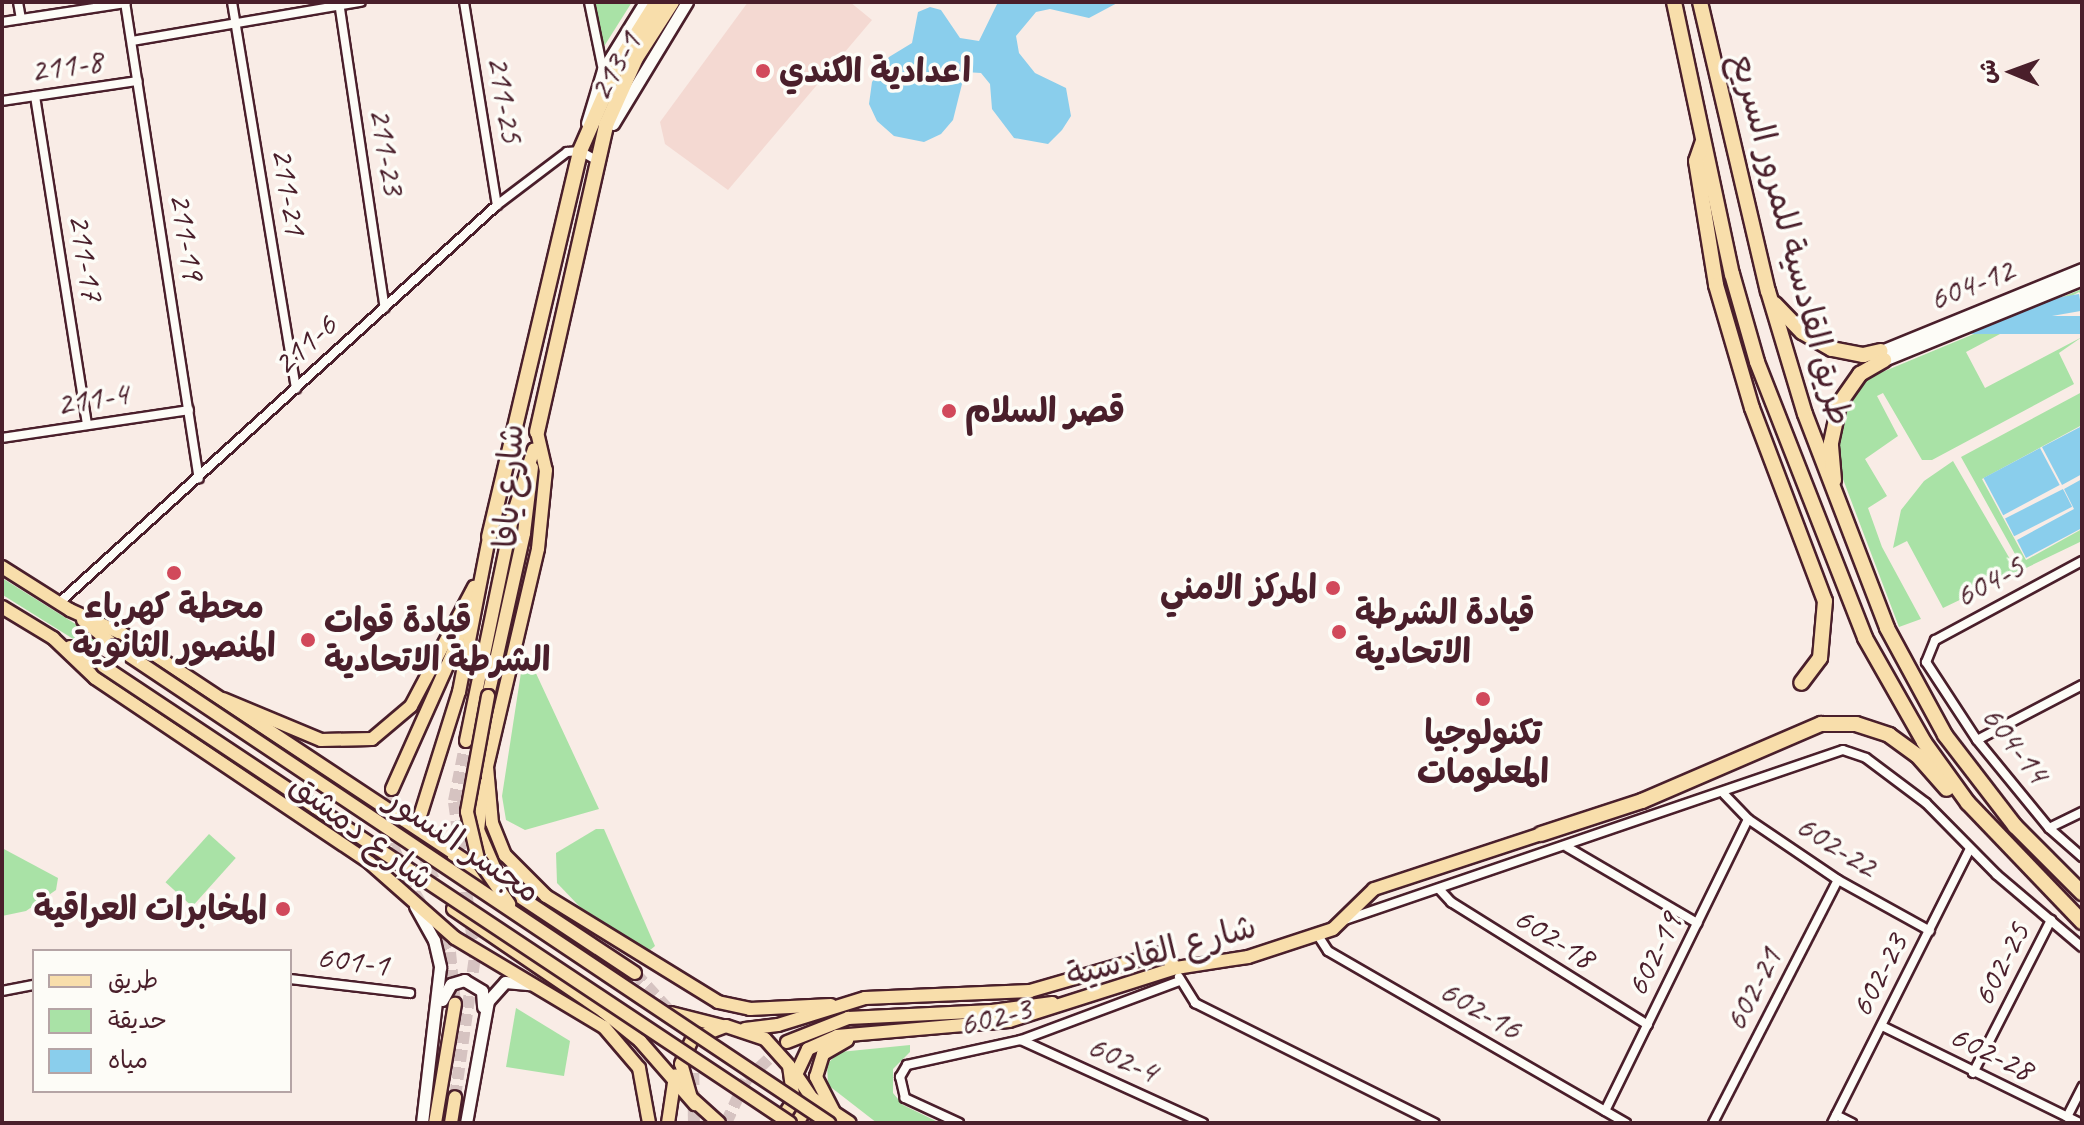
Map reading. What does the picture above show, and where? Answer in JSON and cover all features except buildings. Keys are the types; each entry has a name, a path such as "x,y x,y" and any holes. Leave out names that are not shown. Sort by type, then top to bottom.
{"highway":[{"name":"شارع يافا","path":"489,537 581,147 618,64 657,2"},
{"name":"شارع يافا","path":"537,432 596,160 620,91 672,2"},
{"name":"طريق القادسية للمرور السريع","path":"1674,2 1736,289 1786,446 1865,638 1924,742 1968,803 2082,922"},
{"name":"طريق القادسية للمرور السريع","path":"1700,2 1768,291 1835,501 1887,628 1945,735 2015,826 2082,893"},
{"path":"1703,141 1696,161 1716,285 1747,395 1825,601 1820,658 1801,683"},
{"path":"1768,291 1788,320 1816,341 1854,355 1882,355"},
{"path":"1835,501 1831,443 1835,417 1853,381 1882,355"},
{"path":"1541,834 1642,801 1799,730 1833,723 1867,727 1899,740 1949,792 1968,803"}],"main road":[{"path":"581,147 603,70 645,2"},
{"name":"213-1","path":"596,160 687,2"},
{"name":"604-12","path":"1882,355 2082,269"},
{"name":"604-12","path":"1882,355 2082,279"},
{"path":"529,923 485,874 469,828 468,794 524,533 537,432"},
{"name":"شارع يافا","path":"537,432 546,470 538,549 487,767 497,839 516,871 546,896 718,1002 750,1009 831,1005"},
{"path":"466,741 512,518 534,449"},
{"path":"392,789 452,655 489,537"},
{"name":"شارع يافا","path":"421,813 459,692 489,537"},
{"name":"شارع دمشق","path":"2,567 64,606 123,634 428,834"},
{"path":"216,697 254,708 321,740 355,743 372,739 387,731 411,706 474,587"},
{"name":"مجسر النسور","path":"64,606 115,646 529,923 832,1118"},
{"name":"شارع دمشق","path":"2,607 53,638 95,678 370,863 455,938 533,984 599,1013 639,1068 649,1123"},
{"name":"مجسر النسور","path":"53,638 103,666 790,1123"},
{"path":"487,767 478,830 486,856 502,882"},
{"path":"428,834 635,973"},
{"path":"428,834 520,911 667,1011 745,1029 765,1039 786,1060 804,1090 832,1118"},
{"name":"شارع القادسية","path":"795,1075 815,1045 848,1033 1009,1021 1083,998 1248,957 1317,934 1345,920 1374,889 1541,834"},
{"path":"415,905 438,953 436,1017 422,1123"},
{"path":"453,909 649,1051 695,1104 719,1123"},
{"name":"شارع القادسية","path":"745,1029 778,1025 831,1005 883,997 1018,993 1162,953 1178,975"},
{"path":"436,1017 451,984 471,981 484,998 466,1123"},
{"path":"481,1035 497,986 533,984"},
{"path":"787,1042 848,1018 992,1011 1083,998"},
{"path":"435,1123 455,1004"},
{"path":"599,1013 649,1051 665,1083 668,1123"},
{"path":"668,1123 674,1078 684,1050 698,1034 722,1026"},
{"path":"832,1118 819,1090 818,1065 833,1046 873,1032"},
{"path":"623,1034 639,1068"},
{"path":"684,1050 681,1074 695,1104"},
{"path":"779,1123 792,1107 795,1075"},
{"path":"451,1123 455,1097"},
{"path":"797,1123 811,1107 850,1123"}],"street":[{"path":"18,2 21,19"},
{"path":"2,22 126,2"},
{"name":"211-19","path":"126,2 199,478"},
{"name":"211-21","path":"232,2 296,389"},
{"path":"132,41 361,2"},
{"name":"211-25","path":"464,2 497,205"},
{"path":"589,2 603,70"},
{"name":"211-23","path":"340,4 385,308"},
{"name":"211-8","path":"2,101 138,81"},
{"name":"211-17","path":"35,96 87,425"},
{"path":"581,147 596,160"},
{"name":"211-6","path":"64,606 497,205 559,156 581,147"},
{"name":"211-4","path":"2,438 189,410"},
{"name":"604-5","path":"1927,652 1935,640 2082,561"},
{"name":"604-14","path":"1927,652 1929,671 1977,740 2049,828 2082,857"},
{"path":"1977,740 2082,685"},
{"path":"1345,920 1724,794 1828,752 1851,751 1926,803 1970,849 2082,947"},
{"name":"602-22","path":"1724,794 1748,819 1838,880 1930,931"},
{"path":"2049,828 2082,812"},
{"name":"602-19","path":"1605,1111 1748,819"},
{"path":"1567,847 1697,923"},
{"name":"602-23","path":"1834,1119 1970,849"},
{"name":"602-21","path":"1713,1123 1838,880"},
{"name":"602-18","path":"1439,889 1451,902 1648,1025"},
{"name":"602-25","path":"1973,1073 2051,920"},
{"name":"602-16","path":"1317,934 1328,951 1626,1123"},
{"path":"1178,975 1195,1003 1435,1123"},
{"name":"602-3","path":"959,1123 912,1102 900,1085 907,1065 1021,1040 1178,975"},
{"name":"601-1","path":"292,979 410,993"},
{"path":"2,991 32,985"},
{"name":"602-28","path":"1882,1026 2080,1123"},
{"name":"602-4","path":"1021,1040 1203,1123"},
{"path":"2067,1117 2082,1087"},
{"path":"1834,1119 1852,1123"}],"shaded area":[{"name":"اعدادية الكندي","path":"748,2 850,2 872,20 728,190 665,144 660,122"}],"green space":[{"path":"595,2 632,2 603,48"},
{"path":"2082,289 2082,296 2079,292 1966,352 1985,388 2082,337 2059,353 2074,384 1932,460 1922,460 1883,393 1877,396 1898,436 1865,459 1887,496 1868,508 1882,547 1921,619 1899,627 1838,466 1836,439 1846,407 1868,378"},
{"path":"2082,392 2082,425 1982,479 2026,560 2082,529 2082,541 1943,608 1907,541 1893,548 1901,510 1924,481 1953,461 2014,566 2020,563 1961,457"},
{"path":"2,578 100,639 92,651 2,595"},
{"path":"526,664 529,671 534,669 599,809 525,830 506,820 502,796 522,666"},
{"path":"596,829 604,829 655,946 649,951 580,907 557,883 556,853"},
{"path":"209,834 236,858 192,906 166,882"},
{"path":"2,848 58,878 56,890 26,911 2,916"},
{"path":"516,1008 570,1041 564,1076 506,1067"},
{"path":"910,1045 910,1052 893,1069 893,1093 903,1105 940,1123 877,1123 828,1085 827,1064 840,1052"}],"water":[{"path":"998,2 1119,2 1089,18 1050,9 1036,12 1016,36 1019,53 1035,73 1066,88 1071,116 1048,144 1014,138 992,109 990,84 981,73 965,72 953,120 941,134 924,142 894,136 877,121 869,104 872,82 889,57 912,43 918,12 930,7 941,10 960,38 979,41"},
{"path":"2079,294 2082,311 1961,332 1958,315"},
{"path":"1965,316 2082,316 2082,334 1965,334"},
{"path":"2082,426 2082,474 2062,485 2042,447"},
{"path":"2040,448 2060,485 2003,515 1983,478"},
{"path":"2082,479 2082,528 2026,558 2017,540 2074,509 2064,489"},
{"path":"2063,489 2072,507 2014,536 2005,519"}],"tunnel":[{"path":"455,1097 475,957 454,801 466,741"},
{"path":"392,789 393,846 405,877 450,952 455,1004"},
{"path":"421,813 422,851 438,890"},
{"path":"635,973 678,1020"},
{"path":"726,1123 746,1080 787,1042"},
{"path":"693,1055 694,1123"}],"place":[{"name":"اعدادية الكندي","path":"763,71"},
{"name":"قصر السلام","path":"949,411"},
{"name":"محطة كهرباء المنصور الثانوية","path":"174,573"},
{"name":"المركز الامني","path":"1333,588"},
{"name":"قيادة الشرطة الاتحادية","path":"1339,632"},
{"name":"قيادة قوات الشرطة الاتحادية","path":"308,640"},
{"name":"تكنولوجيا المعلومات","path":"1483,699"},
{"name":"المخابرات العراقية","path":"283,909"}]}
